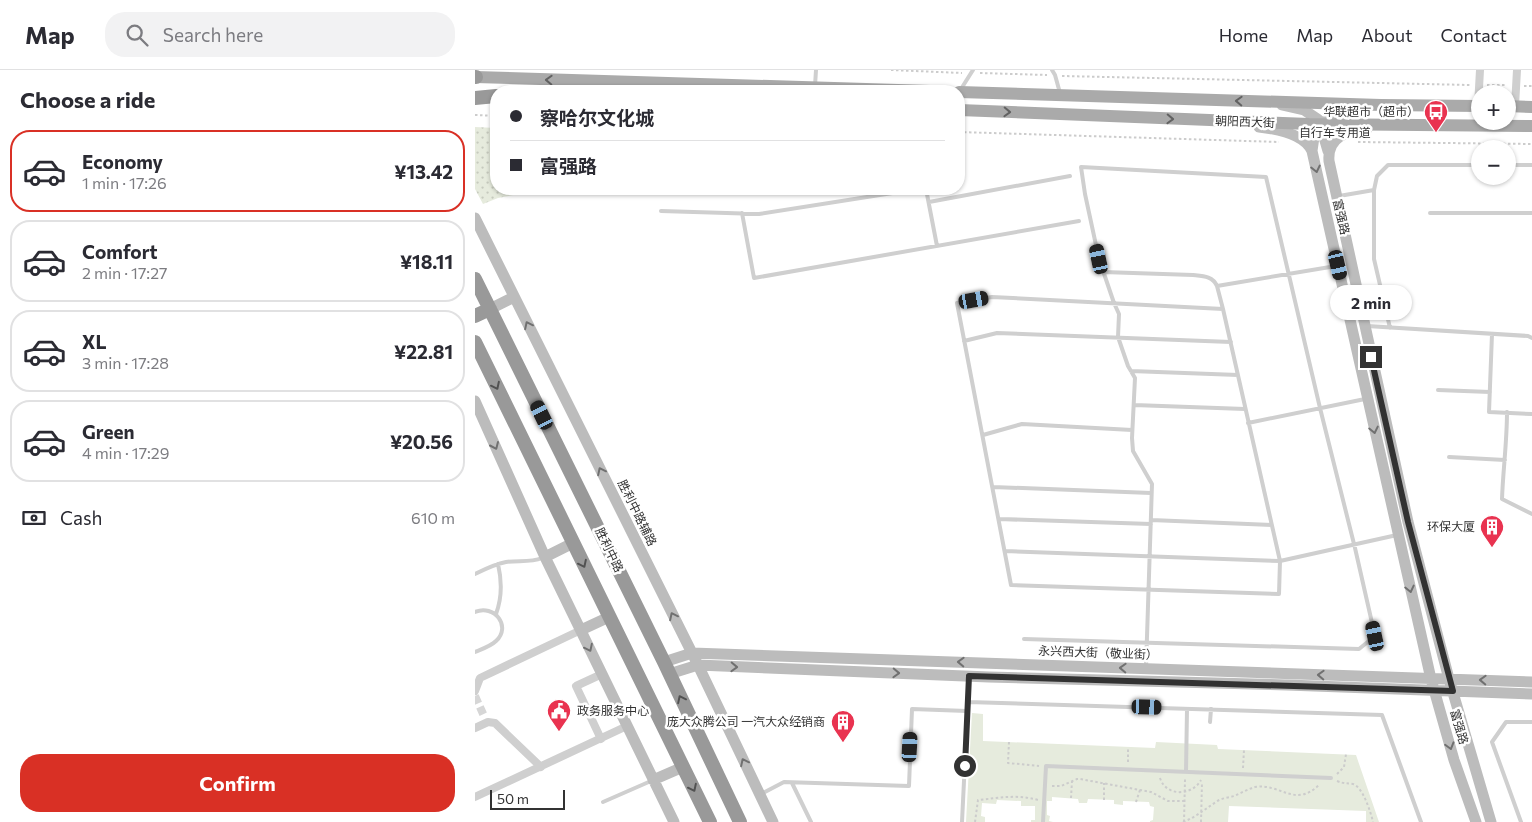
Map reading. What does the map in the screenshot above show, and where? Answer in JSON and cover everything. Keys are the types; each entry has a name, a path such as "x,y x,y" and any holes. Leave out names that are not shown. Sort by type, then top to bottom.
{"highway":[{"path":"475,98 490,96"},
{"name":"胜利中路","path":"475,279 740,822"},
{"path":"475,316 490,310"},
{"path":"475,342 710,822"}],"main road":[{"path":"475,75 737,85"},
{"name":"朝阳西大街","path":"965,92 1381,105 1471,106"},
{"path":"475,94 490,95"},
{"path":"1272,102 1304,110 1319,120 1321,124"},
{"path":"1312,151 1313,141 1326,118 1341,111 1381,105"},
{"path":"1516,106 1532,106"},
{"name":"朝阳西大街","path":"965,110 1321,124 1532,126"},
{"path":"1220,121 1273,128 1297,137 1306,143 1312,151"},
{"name":"富强路","path":"1321,124 1408,522 1449,679 1491,822"},
{"path":"1328,151 1334,141 1353,130 1409,125"},
{"name":"富强路","path":"1312,151 1432,685 1454,760 1476,822"},
{"name":"胜利中路辅路","path":"475,218 698,665 773,822"},
{"path":"490,310 514,297"},
{"path":"475,402 545,557 674,822"},
{"path":"545,557 573,543"},
{"path":"581,630 609,617"},
{"name":"永兴西大街（敬业街）","path":"666,668 691,653 1146,669 1432,685 1453,691 1532,694"},
{"name":"永兴西大街（敬业街）","path":"666,668 698,665 969,676 1432,685 1449,679 1532,682"},
{"path":"653,780 683,767"}],"street":[{"path":"1479,85 1480,70"},
{"path":"1516,86 1517,70"},
{"path":"475,691 480,678 581,630"},
{"path":"601,739 576,686 602,674"},
{"path":"475,728 486,719 495,723 541,767"},
{"path":"475,797 627,726"}],"lane":[{"path":"815,70 815,85"},
{"path":"1052,70 1060,95"},
{"path":"964,85 972,72"},
{"path":"1391,328 1374,259 1374,190 1377,176 1388,165 1471,165"},
{"path":"1516,165 1532,165"},
{"path":"1024,639 1147,643 1359,649 1375,636 1266,177 1081,167 1099,259 1119,314 1119,337 1135,378 1132,430 1133,451 1152,484 1151,493 1151,522 1149,590 1147,643 1146,669"},
{"path":"929,202 1071,176"},
{"path":"1337,197 1374,190"},
{"path":"661,211 759,214 880,195"},
{"path":"928,195 937,246"},
{"path":"742,213 755,278 1079,221"},
{"path":"1430,213 1532,213"},
{"path":"1217,286 1338,265"},
{"path":"1103,272 1193,275 1208,277 1215,281 1217,286 1223,309 1231,342 1280,561 1279,594 1011,585 957,303 992,297 1223,309"},
{"path":"1365,326 1527,336 1532,338"},
{"path":"964,341 997,333 1231,342"},
{"path":"1492,334 1489,412 1532,414"},
{"path":"1131,371 1238,376"},
{"path":"1437,390 1490,392"},
{"path":"1248,422 1367,398"},
{"path":"1133,405 1245,409"},
{"path":"1507,412 1502,499 1532,514"},
{"path":"983,435 1022,424 1132,430"},
{"path":"1449,457 1505,460"},
{"path":"993,487 1151,493"},
{"path":"999,519 1271,525"},
{"path":"1005,551 1280,561 1398,534"},
{"path":"475,574 490,566 506,562 534,561 545,557"},
{"path":"496,614 501,592 498,564"},
{"path":"475,612 486,610 496,614 502,625 500,636 493,644 475,652"},
{"path":"962,822 969,676"},
{"path":"968,702 1382,715 1421,822"},
{"path":"760,794 784,782 909,786 912,709 967,711"},
{"path":"1185,772 1187,709"},
{"path":"1210,722 1211,709"},
{"path":"1521,822 1492,742 1506,722 1532,722"},
{"path":"1043,822 1046,766 1331,778"},
{"path":"603,802 653,780"},
{"path":"792,783 811,822"}],"path":[{"path":"891,70 1479,85"},
{"path":"1516,86 1532,86"},
{"path":"475,115 490,116"},
{"name":"自行车专用道","path":"965,132 1280,142"},
{"name":"自行车专用道","path":"1354,142 1532,144"},
{"path":"1009,742 1008,763 1046,766"},
{"path":"1127,770 1128,747"},
{"path":"1243,774 1244,750"},
{"path":"1331,778 1345,767 1345,754"},
{"path":"1158,771 1161,782 1167,788 1181,793 1196,787 1201,782 1203,773"},
{"path":"1184,822 1185,772"},
{"path":"1201,822 1203,773"},
{"path":"1184,822 1201,813 1217,800 1235,796 1255,787 1264,787 1292,795 1308,794 1321,784 1322,778"},
{"path":"1331,778 1345,784 1357,786 1367,803 1373,822"},
{"path":"1045,786 1061,786 1077,779 1157,794 1168,801 1185,801"},
{"path":"1071,798 1072,781"},
{"path":"1104,783 1104,800"},
{"path":"1136,802 1140,790"},
{"path":"975,822 978,800 998,796 1031,798 1044,802"}],"shaded area":[{"path":"475,127 490,128 490,195 513,195 483,204 475,189"},
{"path":"972,713 983,714 983,741 1155,748 1156,742 1217,745 1218,749 1356,755 1379,822 1366,822 1366,811 1229,806 1228,822 1150,822 1153,820 1154,807 1150,806 1149,802 1123,801 1123,805 1114,804 1114,800 1088,799 1087,803 1079,803 1078,799 1052,797 1052,801 1047,801 1047,815 1050,816 1049,821 1053,822 1031,822 1031,820 1035,820 1035,806 1021,806 1021,801 997,800 996,804 982,803 981,816 985,817 985,822 966,822"}],"tunnel":[{"path":"475,696 484,716"}],"place":[{"name":"华联超市（超市）","path":"1436,133"},
{"name":"环保大厦","path":"1492,548"},
{"name":"政务服务中心","path":"559,732"},
{"name":"庞大众腾公司 一汽大众经销商","path":"843,743"}],"route":[{"path":"965,766 969,676 1453,691 1408,522 1371,357"}]}
